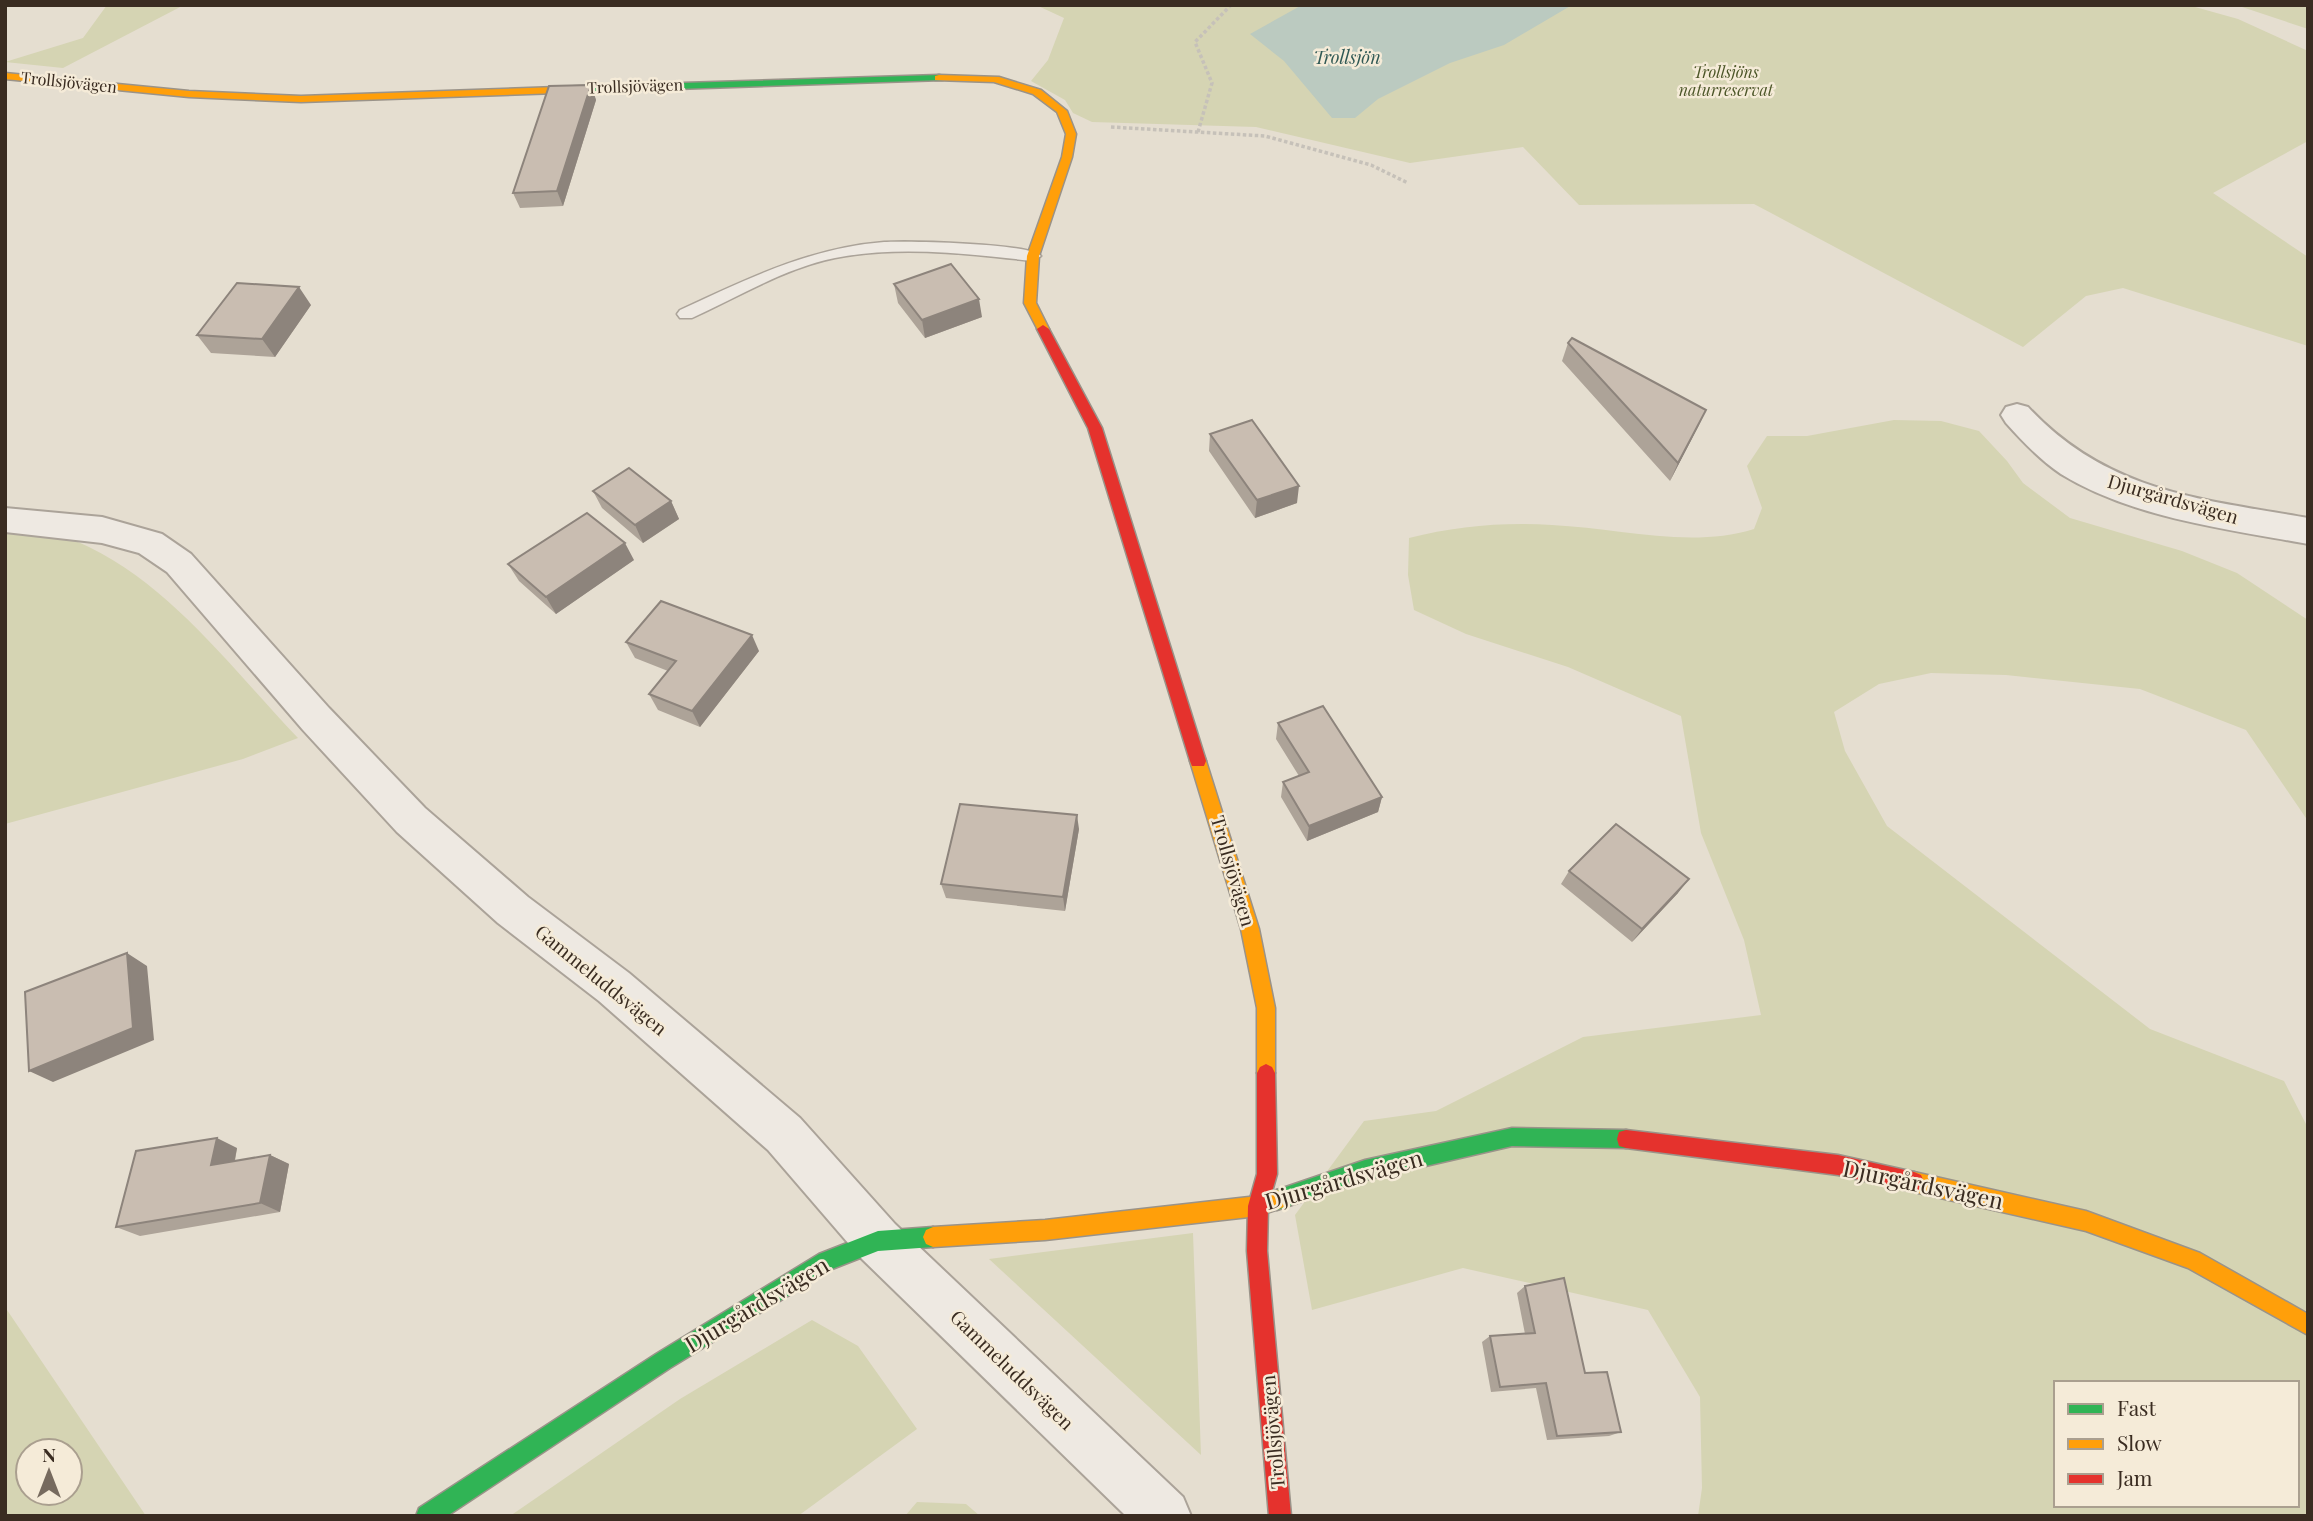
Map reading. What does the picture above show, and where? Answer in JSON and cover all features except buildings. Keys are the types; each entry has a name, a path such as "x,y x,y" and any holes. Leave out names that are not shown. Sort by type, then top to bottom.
{"street":[{"name":"Trollsjövägen","path":"5,76 189,94 301,99 831,79 996,79 1037,92 1062,111 1071,134 1067,157 1033,256 1030,303 1095,428 1251,929 1266,1008 1267,1174 1258,1206 1257,1251 1280,1516"},
{"name":"Djurgårdsvägen","path":"2017,415 2043,443 2073,466 2111,484 2236,518 2308,531"},
{"name":"Gammeluddsvägen","path":"5,520 102,530 150,542 179,563 316,719 411,820 513,910 614,987 784,1134 878,1241 1164,1516"},
{"name":"Djurgårdsvägen","path":"427,1516 663,1361 826,1261 878,1241 1045,1230 1258,1206 1365,1170 1513,1137 1624,1139 1838,1165 2086,1221 2193,1260 2308,1325"}],"lane":[{"path":"686,314 799,264 834,254 892,245 1033,256"}],"path":[{"path":"1198,132 1212,83 1195,42 1231,5"},
{"path":"1068,125 1265,136 1371,165 1408,183"}],"green space":[{"path":"107,5 184,5 63,68 5,62 83,38"},
{"name":"Trollsjöns naturreservat","path":"1036,5 2188,5 2238,19 2308,51 2308,141 2213,193 2308,257 2308,346 2123,288 2086,296 2023,347 1754,204 1579,205 1523,147 1410,163 1256,127 1092,122 1073,113 1065,100 1031,81 1048,60 1064,18"},
{"path":"2236,5 2308,5 2308,29"},
{"path":"1894,420 1941,421 1979,431 2023,483 2070,518 2182,551 2237,573 2308,620 2308,821 2246,730 2140,689 2006,675 1931,673 1879,684 1834,712 1845,751 1887,826 2150,1029 2284,1081 2308,1128 2308,1516 1698,1516 1702,1488 1700,1397 1648,1310 1463,1268 1312,1310 1295,1215 1364,1121 1436,1111 1583,1037 1761,1015 1744,940 1701,833 1681,716 1568,667 1466,634 1414,610 1408,575 1409,538 1462,528 1516,524 1679,537 1730,535 1754,529 1762,508 1747,466 1767,436 1807,436"},
{"path":"5,530 69,539 119,564 148,584 201,633 298,738 243,759 5,824"},
{"path":"1193,1233 1201,1455 989,1259"},
{"path":"5,1307 146,1516 5,1516"},
{"path":"812,1320 858,1346 917,1429 798,1516 510,1516 680,1399"},
{"path":"917,1502 966,1504 980,1516 905,1516"}],"water":[{"name":"Trollsjön","path":"1302,5 1572,5 1504,45 1450,63 1378,99 1355,118 1332,118 1284,61 1250,34"}],"traffic: fast":[{"path":"586,89 939,78"},
{"path":"1277,1200 1365,1170 1512,1137 1626,1139"},
{"path":"427,1516 663,1361 826,1261 878,1241 933,1237"}],"traffic: slow":[{"path":"5,76 189,94 301,99 586,89"},
{"path":"939,78 995,79 1037,92 1062,111 1071,134 1067,157 1033,256 1030,303 1043,329"},
{"path":"1198,761 1250,929 1266,1008 1266,1073"},
{"path":"1914,1182 2086,1221 2193,1260 2308,1325"},
{"path":"933,1237 1045,1230 1258,1206 1277,1200"}],"traffic: jam":[{"path":"1043,329 1095,428 1198,761"},
{"path":"1266,1073 1267,1174 1258,1206 1257,1251 1280,1516"},
{"path":"1626,1139 1838,1165 1914,1182"}]}
